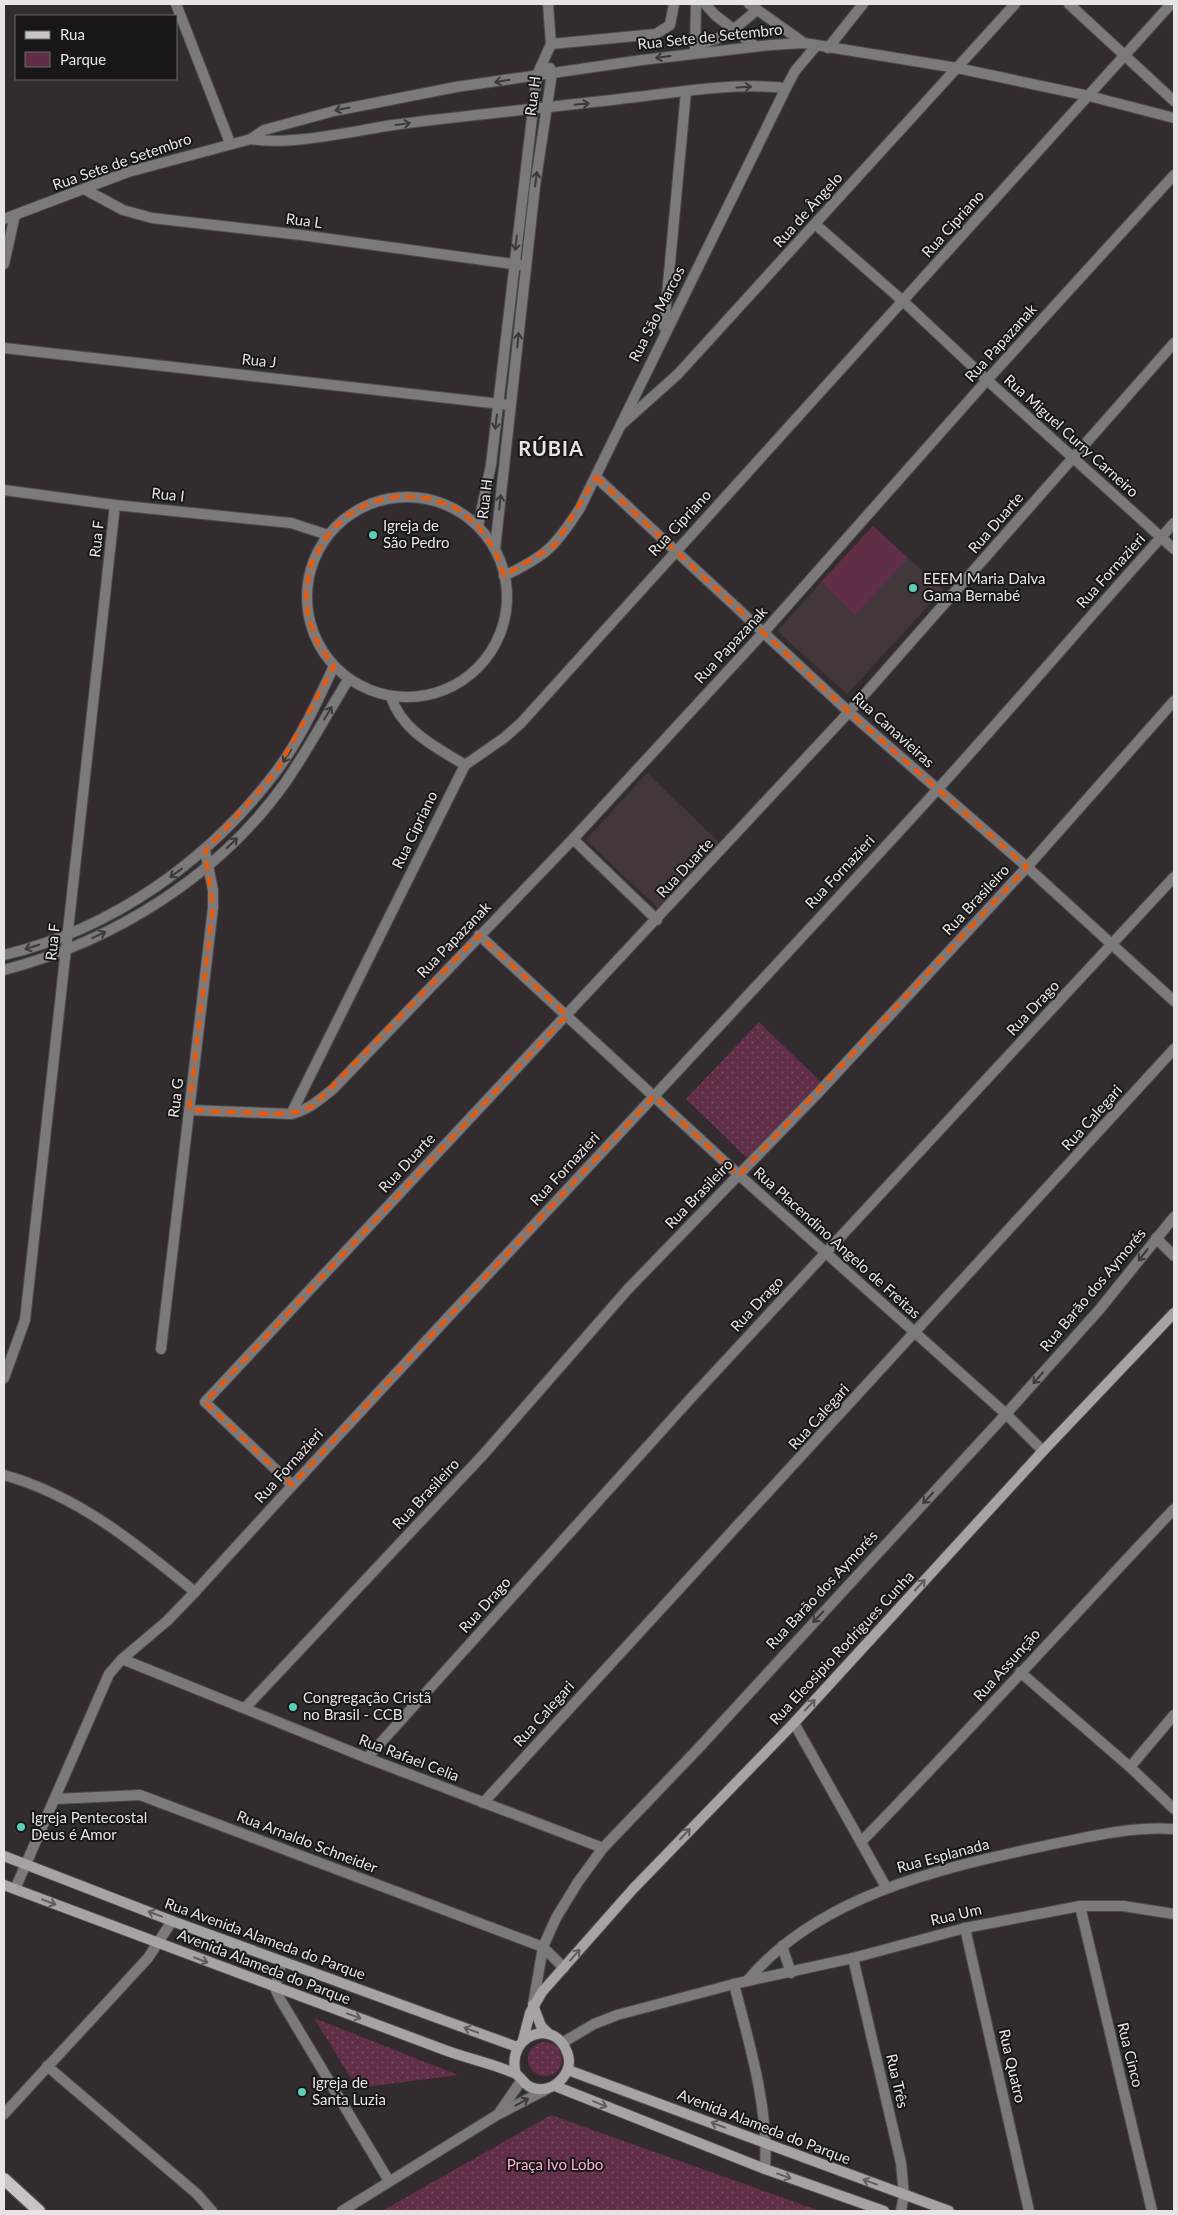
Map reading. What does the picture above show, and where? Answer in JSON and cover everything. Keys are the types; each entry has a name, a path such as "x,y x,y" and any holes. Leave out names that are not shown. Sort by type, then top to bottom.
{"main road":[{"path":"4,2179 39,2211"}],"street":[{"path":"176,4 230,143"},
{"path":"546,58 551,44 548,4"},
{"path":"551,44 656,34 670,26 674,4"},
{"path":"696,4 695,50 734,30 753,7 804,43"},
{"path":"705,4 715,15 755,46"},
{"path":"828,48 863,4"},
{"name":"Rua de Ângelo","path":"616,430 678,374 1015,4"},
{"path":"1069,4 1174,101"},
{"name":"Rua Cipriano","path":"291,1114 465,765 504,738 521,723 674,552 904,302 1171,4"},
{"name":"Rua Sete de Setembro","path":"251,139 264,130 334,111 456,88 695,50 804,43 957,68 1089,96 1174,118"},
{"name":"Rua São Marcos","path":"504,576 541,556 555,545 580,508 596,477 616,430 786,88 795,71 816,46"},
{"name":"Rua H","path":"495,550 539,152 552,73 546,58"},
{"name":"Rua H","path":"478,526 491,465 513,264 537,75 546,58"},
{"name":"Rua Sete de Setembro","path":"4,219 156,163 251,139 267,142 456,117 686,92 750,87 786,88"},
{"path":"664,334 686,92"},
{"name":"Rua Papazanak","path":"291,1114 302,1112 314,1105 333,1088 573,839 763,633 987,380 1174,175"},
{"name":"Rua L","path":"84,189 123,210 152,218 301,235 526,267"},
{"path":"4,264 15,215"},
{"name":"Rua Miguel Curry Carneiro","path":"815,224 904,302 987,380 1174,549"},
{"name":"Rua Duarte","path":"292,1484 205,1402 658,920 849,712 1174,343"},
{"name":"Rua J","path":"4,348 510,405"},
{"name":"Rua Canavieiras","path":"596,477 674,552 849,712 1027,867 1174,1001"},
{"name":"Rua I","path":"4,490 115,505 291,523 328,535"},
{"path":"399,496 428,498 456,508 478,526 495,550 504,576 507,600 503,627 491,652 472,673 449,688 423,696 391,697 370,691 348,680 334,666 318,644 308,617 306,589 312,562 328,535 346,516 371,502 399,496"},
{"name":"Rua F","path":"4,1378 25,1320 41,1158 67,951 115,505"},
{"name":"Rua Fornazieri","path":"15,1889 109,1674 122,1660 149,1638 195,1592 292,1484 654,1096 937,789 1174,523"},
{"path":"4,955 68,934 116,912 147,893 205,851 242,813 276,772 298,738 334,666"},
{"path":"4,970 67,951 146,910 192,880 250,825 284,783 348,680"},
{"path":"391,697 408,727 465,765"},
{"name":"Rua Brasileiro","path":"245,1708 483,1455 628,1289 818,1093 1027,867 1174,701"},
{"path":"573,839 658,920"},
{"name":"Rua G","path":"161,1349 213,908 213,890 205,851"},
{"name":"Rua Drago","path":"367,1758 691,1398 1174,877"},
{"name":"Rua Placendino Angelo de Freitas","path":"479,936 739,1175 1006,1414 1043,1451"},
{"name":"Rua Calegari","path":"483,1803 916,1333 1174,1049"},
{"path":"189,1110 291,1114"},
{"name":"Rua Barão dos Aymorés","path":"533,2005 543,1948 556,1918 578,1882 603,1848 695,1752 1006,1414 1099,1310 1174,1217"},
{"path":"1156,1238 1174,1256"},
{"name":"Rua Eleosipio Rodrigues Cunha","path":"533,2005 542,1992 646,1875 794,1723 1043,1451 1174,1313"},
{"path":"4,1475 20,1479 105,1521 195,1592"},
{"name":"Rua Assunção","path":"862,1841 962,1738 1020,1672 1174,1509"},
{"name":"Rua Rafael Celia","path":"122,1660 367,1758 603,1848"},
{"path":"1020,1672 1130,1766 1174,1810"},
{"path":"1130,1766 1174,1715"},
{"path":"794,1723 862,1841 886,1888"},
{"name":"Rua Arnaldo Schneider","path":"55,1799 140,1796 543,1948"},
{"name":"Rua Esplanada","path":"747,1981 761,1964 782,1946 856,1902 886,1888 1005,1855 1088,1837 1145,1827 1174,1829"},
{"name":"Rua Avenida Alameda do Parque","path":"4,1856 282,1961 520,2043"},
{"name":"Avenida Alameda do Parque","path":"4,1885 275,1988 519,2077 529,2087 551,2087 765,2169 884,2211"},
{"name":"Rua Um","path":"562,2044 594,2024 618,2015 734,1984 791,1973 965,1928 1080,1906 1122,1906 1174,1914"},
{"name":"Rua Cinco","path":"1080,1906 1152,2211"},
{"path":"4,2114 148,1958 172,1921"},
{"name":"Rua Quatro","path":"965,1928 1029,2211"},
{"path":"782,1946 791,1973"},
{"path":"543,1948 564,1968"},
{"name":"Rua Três","path":"852,1958 901,2163 904,2195 901,2211"},
{"path":"282,1961 275,1988 284,2008 389,2181"},
{"path":"734,1984 761,2100 767,2144 765,2169"},
{"path":"342,2211 497,2115 563,2079 568,2070 568,2052 562,2044 541,2026 533,2005"},
{"path":"497,2115 519,2077 514,2055 533,2005"},
{"path":"520,2043 531,2035 549,2034"},
{"path":"47,2066 196,2194 212,2211"},
{"name":"Avenida Alameda do Parque","path":"568,2070 949,2211"}],"highlighted area":[{"path":"596,477 849,712 1027,867 739,1175 654,1096 292,1485 205,1402 567,1015 479,935 314,1105 302,1111 275,1114 189,1110 213,908 205,851 276,772 334,666 318,644 308,617 306,589 312,562 328,535 346,516 371,502 399,496 428,498 456,508 478,526 495,550 504,576 555,545"}],"shaded area":[{"path":"873,526 943,590 847,694 777,631"},
{"path":"647,773 719,842 659,909 586,840"}],"green space":[{"path":"873,526 908,558 855,615 821,582"},
{"path":"759,1022 823,1084 749,1160 686,1099"},
{"path":"314,2018 458,2075 357,2088"},
{"path":"545,2042 557,2047 562,2059 557,2071 545,2076 533,2071 528,2059 533,2047"},
{"name":"Praça Ivo Lobo","path":"551,2115 820,2211 382,2211"}],"place":[{"name":"Igreja de São Pedro","path":"373,535"},
{"name":"EEEM Maria Dalva Gama Bernabé","path":"913,588"},
{"name":"Congregação Cristã no Brasil - CCB","path":"293,1707"},
{"name":"Igreja Pentecostal Deus é Amor","path":"21,1827"},
{"name":"Igreja de Santa Luzia","path":"302,2092"}],"district":[{"name":"RÚBIA","path":"551,449"}]}
